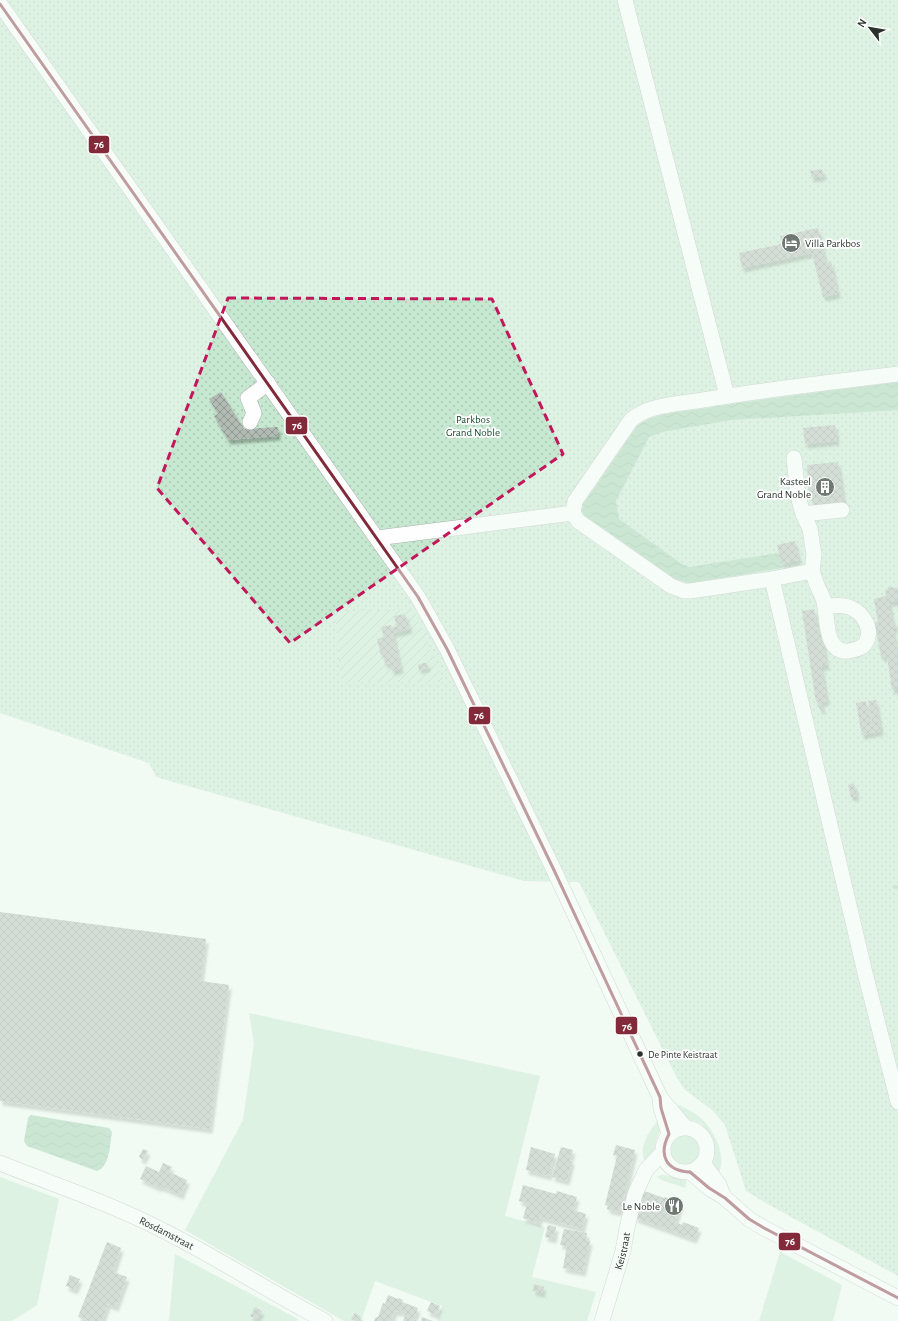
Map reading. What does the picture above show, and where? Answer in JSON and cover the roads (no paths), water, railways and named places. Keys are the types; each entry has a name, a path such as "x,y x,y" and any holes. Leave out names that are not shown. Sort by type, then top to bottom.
{"street":[{"path":"626,0 727,396"},
{"path":"0,4 418,596 447,649 553,868 660,1097 685,1127"},
{"path":"812,571 772,579 690,591 670,586 578,521 573,513 575,501 631,420 637,415 656,408 727,396 898,374"},
{"path":"250,422 254,413 248,398 268,383"},
{"path":"794,458 798,496 803,514 810,529 814,555 812,571 825,606"},
{"path":"803,514 842,510"},
{"path":"376,538 573,513"},
{"path":"772,579 866,978 898,1102"},
{"path":"660,1097 661,1108 669,1134"},
{"path":"685,1127 697,1130 705,1140 708,1152 703,1163 699,1167 690,1172 679,1172 669,1166 665,1159 663,1146 669,1134 679,1128 685,1127"},
{"name":"Keistraat","path":"602,1321 623,1251 630,1212 636,1194 646,1170 663,1152"},
{"name":"Rosdamstraat","path":"0,1163 74,1191 133,1216 180,1240 325,1321"},
{"path":"703,1163 719,1185 725,1198"},
{"path":"641,1182 654,1172 669,1166"},
{"path":"690,1172 709,1188 725,1198 749,1218 764,1228 898,1298"}],"water":[{"path":"898,382 898,410 731,420 662,432 649,437 616,501 619,519 682,564 689,567 778,553 782,568 690,583 674,579 584,515 582,511 583,504 637,426 651,418 676,412"},
{"path":"31,1115 109,1128 112,1132 109,1154 105,1165 97,1171 27,1146 24,1141 28,1118"}],"place":[{"name":"Villa Parkbos","path":"791,243"},
{"name":"Kasteel Grand Noble","path":"825,487"},
{"name":"De Pinte Keistraat","path":"640,1054"},
{"name":"Le Noble","path":"674,1206"}],"park label":[{"name":"Parkbos Grand Noble","path":"473,425"}]}
